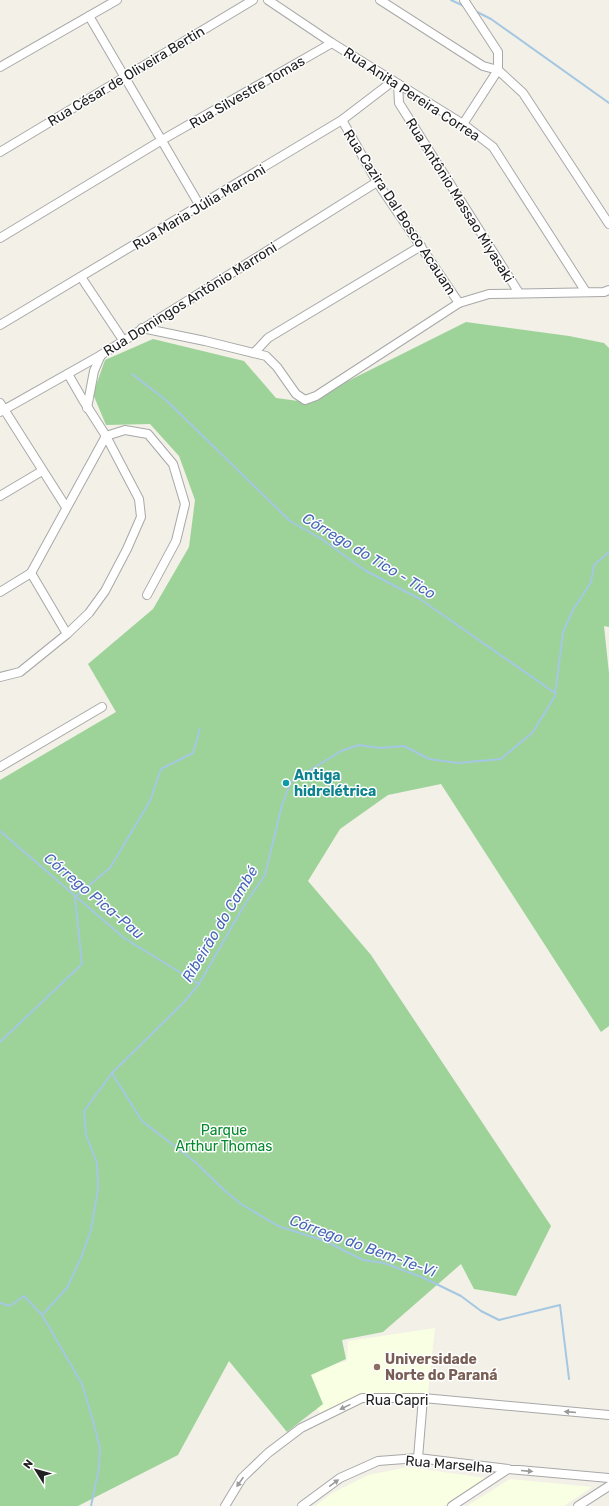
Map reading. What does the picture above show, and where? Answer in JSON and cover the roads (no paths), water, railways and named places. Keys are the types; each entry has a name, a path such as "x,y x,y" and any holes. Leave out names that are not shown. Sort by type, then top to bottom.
{"street":[{"path":"0,67 117,0"},
{"name":"Rua César de Oliveira Bertin","path":"0,152 252,0"},
{"name":"Rua Anita Pereira Correa","path":"268,0 332,43 464,124 493,147 586,292"},
{"path":"380,0 483,66 498,70 523,93 609,224"},
{"path":"464,0 498,52 498,70 464,124"},
{"path":"89,16 200,206"},
{"name":"Rua Silvestre Tomas","path":"0,238 162,140 332,43"},
{"name":"Rua Maria Júlia Marroni","path":"0,325 342,120 395,82"},
{"name":"Rua Antônio Massao Miyasaki","path":"395,82 399,103 519,293"},
{"name":"Rua Cazira Dal Bosco Acauam","path":"342,120 377,182 459,303"},
{"name":"Rua Domingos Antônio Marroni","path":"1,408 68,374 101,355 377,182"},
{"path":"254,353 268,338 421,246"},
{"path":"81,277 123,340"},
{"path":"142,328 254,353 269,358 296,394 305,400 316,396 459,303 489,294 604,292 609,290"},
{"path":"87,408 94,371 101,355"},
{"path":"0,677 20,672 67,634 89,613 105,591 127,549 141,517 139,499 106,436 87,408 68,374"},
{"path":"1,408 66,507"},
{"path":"0,592 31,573 106,436 125,430 148,434 173,464 185,504 176,540 147,595"},
{"path":"0,496 42,471"},
{"path":"31,573 67,634"},
{"path":"0,768 102,707"},
{"name":"Rua Capri","path":"225,1506 242,1478 268,1453 301,1428 362,1398 423,1398 609,1415"},
{"path":"418,1458 423,1398"},
{"name":"Rua Marselha","path":"302,1506 340,1478 378,1460 418,1458 508,1469 609,1478"},
{"path":"452,1506 508,1469"},
{"path":"578,1506 609,1486"}],"waterway":[{"path":"451,0 464,6"},
{"path":"475,11 491,19 609,103"},
{"name":"Córrego do Tico - Tico","path":"132,374 166,400 290,521 320,538 366,571 420,599 555,693"},
{"name":"Ribeirão do Cambé","path":"0,1303 10,1306 24,1296 42,1315 67,1288 81,1258 91,1230 98,1189 97,1163 86,1135 84,1111 112,1073 185,1001 199,984 245,904 265,875 282,805 291,782 341,751 359,745 380,748 404,746 429,759 458,763 501,759 533,732 555,696 563,632 573,610 591,582 594,565 609,552"},
{"path":"0,1042 82,964 75,897 110,868 150,801 161,769 193,753 200,729"},
{"name":"Córrego Pica-Pau","path":"0,831 124,938 199,984"},
{"name":"Córrego do Bem-Te-Vi","path":"112,1073 142,1121 194,1161 241,1204 278,1226 325,1241 363,1260 384,1263 424,1278 461,1296 481,1311 499,1320 560,1305 569,1379"},
{"path":"42,1315 82,1384 100,1448 99,1468 91,1506"}],"place":[{"name":"Antiga hidrelétrica","path":"286,783"},
{"name":"Universidade Norte do Paraná","path":"377,1367"}],"park label":[{"name":"Parque Arthur Thomas","path":"224,1138"}]}
